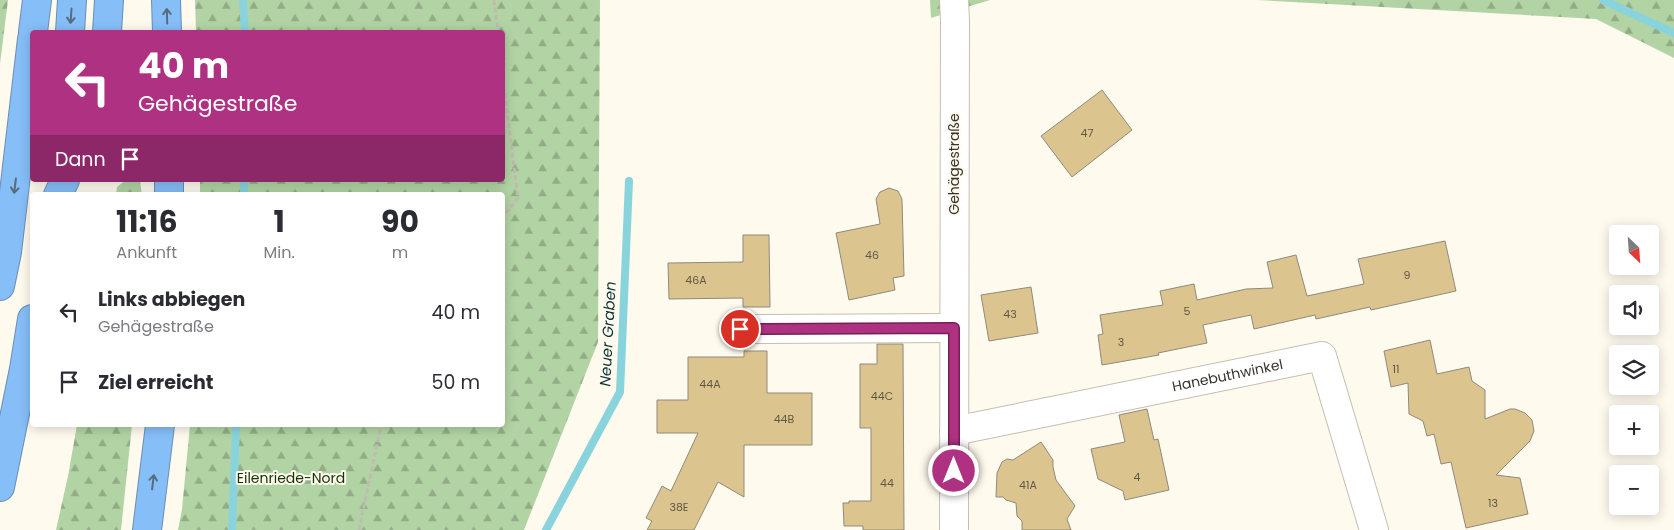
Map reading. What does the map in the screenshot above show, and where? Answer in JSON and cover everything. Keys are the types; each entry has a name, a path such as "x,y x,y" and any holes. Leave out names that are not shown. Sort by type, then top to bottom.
{"highway":[{"path":"33,30 37,0"},
{"path":"70,30 72,0"},
{"path":"107,30 109,0"},
{"path":"166,0 167,30"},
{"path":"0,286 7,252 30,56"},
{"path":"0,487 30,332"},
{"path":"147,530 160,427"}],"street":[{"name":"Gehägestraße","path":"954,0 954,530"},
{"path":"740,329 954,328"},
{"name":"Hanebuthwinkel","path":"954,431 1322,356 1374,530"}],"path":[{"path":"494,0 498,30"},
{"path":"505,95 518,198 505,214"},
{"path":"359,530 381,427"}],"green space":[{"path":"0,0 8,0 0,64"},
{"name":"Eilenriede-Nord","path":"195,0 600,0 598,342 524,530 178,530 182,509 190,427 505,427 505,192 200,192 200,182 505,182 505,30 196,30"},
{"path":"930,0 990,0 931,18"},
{"path":"1257,0 1674,0 1674,58 1596,19"},
{"path":"123,182 140,182 142,192 116,192 117,187"},
{"path":"77,427 132,427 121,530 56,530"}],"building":[{"path":"1102,90 1132,130 1072,177 1041,136"},
{"path":"889,188 898,191 902,199 904,276 893,278 895,290 849,300 836,233 880,224 876,199 880,192"},
{"path":"743,235 769,235 770,307 743,307 743,298 669,299 668,263 743,262"},
{"path":"1445,241 1456,291 1371,310 1370,307 1316,319 1315,315 1254,329 1251,315 1203,325 1207,343 1158,353 1159,355 1102,365 1098,335 1103,334 1100,315 1163,305 1160,291 1194,284 1197,300 1246,289 1273,288 1267,262 1296,255 1307,296 1364,284 1358,259"},
{"path":"1031,287 1038,333 989,341 981,295"},
{"path":"1430,340 1437,374 1469,367 1472,381 1485,390 1485,419 1510,409 1515,409 1525,413 1532,420 1534,431 1530,441 1496,475 1520,478 1528,514 1466,528 1451,462 1441,464 1434,434 1427,436 1423,421 1409,414 1408,383 1391,387 1384,351"},
{"path":"877,344 903,344 904,530 863,530 863,526 844,526 843,503 849,503 849,501 871,501 871,428 860,428 860,364 877,364"},
{"path":"744,351 767,351 767,393 812,393 812,445 744,445 744,497 718,482 694,530 647,530 652,521 646,518 662,486 671,491 698,433 657,433 657,400 688,400 688,357 744,357"},
{"path":"1147,409 1154,440 1158,439 1169,490 1125,500 1123,491 1098,479 1091,449 1125,442 1119,415"},
{"path":"1041,442 1053,460 1056,480 1075,506 1067,519 1071,530 1022,530 1022,521 1017,516 1016,503 1003,497 996,497 997,473 1002,462 1007,459 1013,460"}],"waterway":[{"path":"243,0 245,30"},
{"name":"Neuer Graben","path":"1603,0 1674,33"},
{"name":"Neuer Graben","path":"546,530 620,392 629,181"},
{"path":"244,182 244,192"},
{"path":"232,530 236,427"}],"route":[{"path":"740,329 954,328 954,471"}]}
